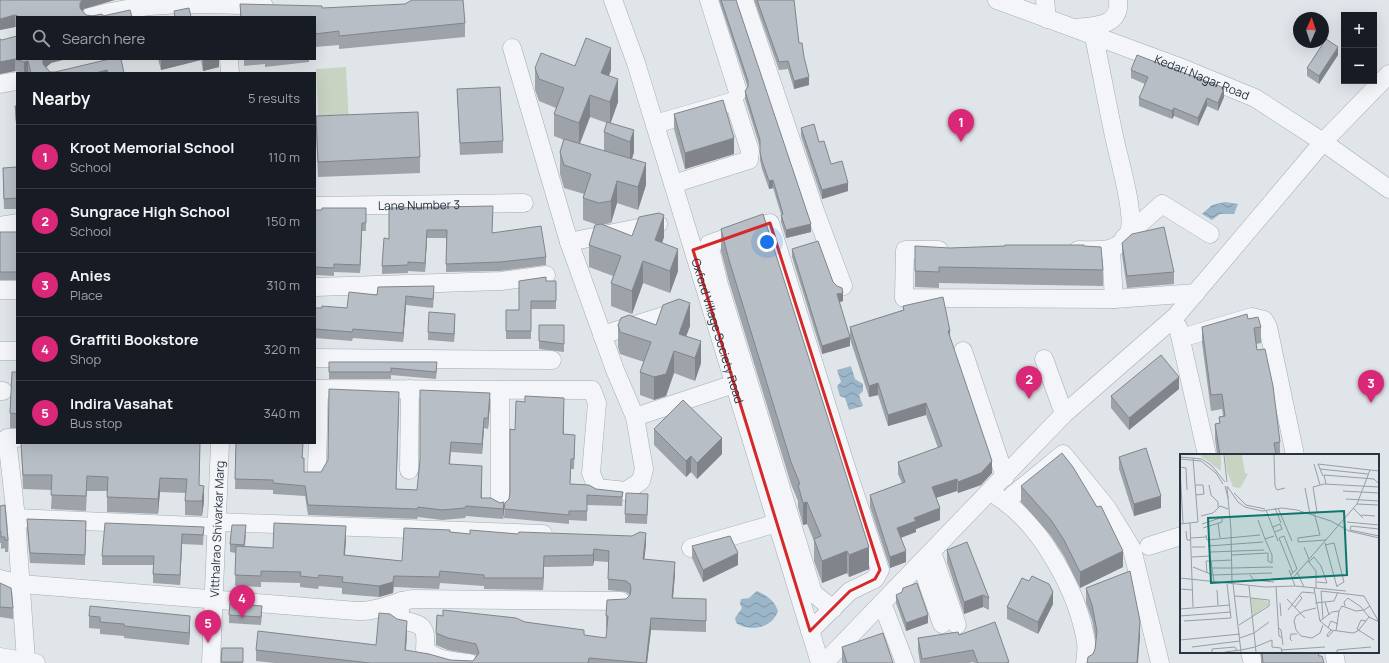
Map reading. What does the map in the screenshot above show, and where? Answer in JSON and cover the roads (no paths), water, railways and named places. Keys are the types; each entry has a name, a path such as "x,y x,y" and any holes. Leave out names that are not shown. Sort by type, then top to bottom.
{"street":[{"name":"Oxford Village Society Road","path":"613,0 636,63 673,184 701,247 734,384 820,663"},
{"path":"709,0 738,92"},
{"path":"744,0 815,211 843,286"},
{"name":"Kedari Nagar Road","path":"997,0 1094,37 1182,68 1255,98 1323,142 1389,189"},
{"path":"1045,0 1048,19"},
{"path":"1072,28 1100,25 1111,21 1118,13 1118,0"},
{"path":"94,16 119,9 148,12 225,7 278,7"},
{"path":"1094,37 1130,212 1129,232 1124,238"},
{"path":"317,470 317,389 592,390 597,403 591,473 597,488 626,491 641,481 644,470 635,417 602,335 568,242 512,48"},
{"path":"229,60 230,72"},
{"path":"824,663 990,493 1064,414 1176,316 1323,142 1388,77"},
{"path":"0,84 16,81"},
{"path":"655,124 734,101 750,151 749,160 673,184"},
{"name":"Lane Number 3","path":"316,206 524,203"},
{"path":"1064,250 1111,250 1162,204 1210,234"},
{"path":"0,226 16,223"},
{"path":"810,631 830,612 850,590 876,580 880,570 843,460 770,223 701,247 719,285 813,593 830,612"},
{"path":"568,242 661,224"},
{"path":"953,250 905,250 904,298 1114,299 1196,293"},
{"path":"1111,250 1114,299"},
{"path":"316,287 501,281 546,274"},
{"path":"0,290 16,290"},
{"path":"602,335 673,313"},
{"path":"1176,316 1207,454"},
{"path":"1181,338 1252,317 1264,320 1268,327 1295,454"},
{"path":"0,351 16,351"},
{"path":"963,351 1005,477"},
{"path":"316,358 552,360"},
{"path":"1044,359 1064,414"},
{"path":"635,417 734,384"},
{"path":"409,470 410,389"},
{"path":"500,390 500,503"},
{"path":"0,657 31,662 21,584 16,518 7,438 16,438"},
{"name":"Vitthalrao Shivarkar Marg","path":"211,663 220,444"},
{"path":"1008,502 1013,495 1063,454 1107,508 1132,549 1160,663"},
{"path":"990,493 1008,502 1044,543 1060,569 1073,595 1086,643 1085,663"},
{"path":"16,518 560,534"},
{"path":"691,548 777,523"},
{"path":"1149,546 1180,536"},
{"path":"927,558 949,625"},
{"path":"0,579 21,584 369,612 382,609 401,601 427,599 621,601"},
{"path":"401,601 399,620 419,624 423,627 426,636 425,649 430,654 439,658 469,663"},
{"path":"882,603 906,663"},
{"path":"1250,653 1253,663"},
{"path":"1334,653 1336,663"}],"water":[{"path":"1225,202 1238,204 1234,214 1220,214 1212,220 1202,214 1212,205"},
{"path":"851,366 855,379 863,384 863,391 859,395 863,406 849,410 845,398 840,396 837,386 841,382 837,370"},
{"path":"757,591 775,604 778,611 775,617 766,625 754,628 742,626 736,623 735,618 742,608 740,604 741,599 749,598"}],"place":[{"name":"Kroot Memorial School","path":"961,142"},
{"name":"Sungrace High School","path":"1029,399"},
{"name":"Anies","path":"1371,403"},
{"name":"Graffiti Bookstore","path":"242,618"},
{"name":"Indira Vasahat","path":"208,643"}]}
